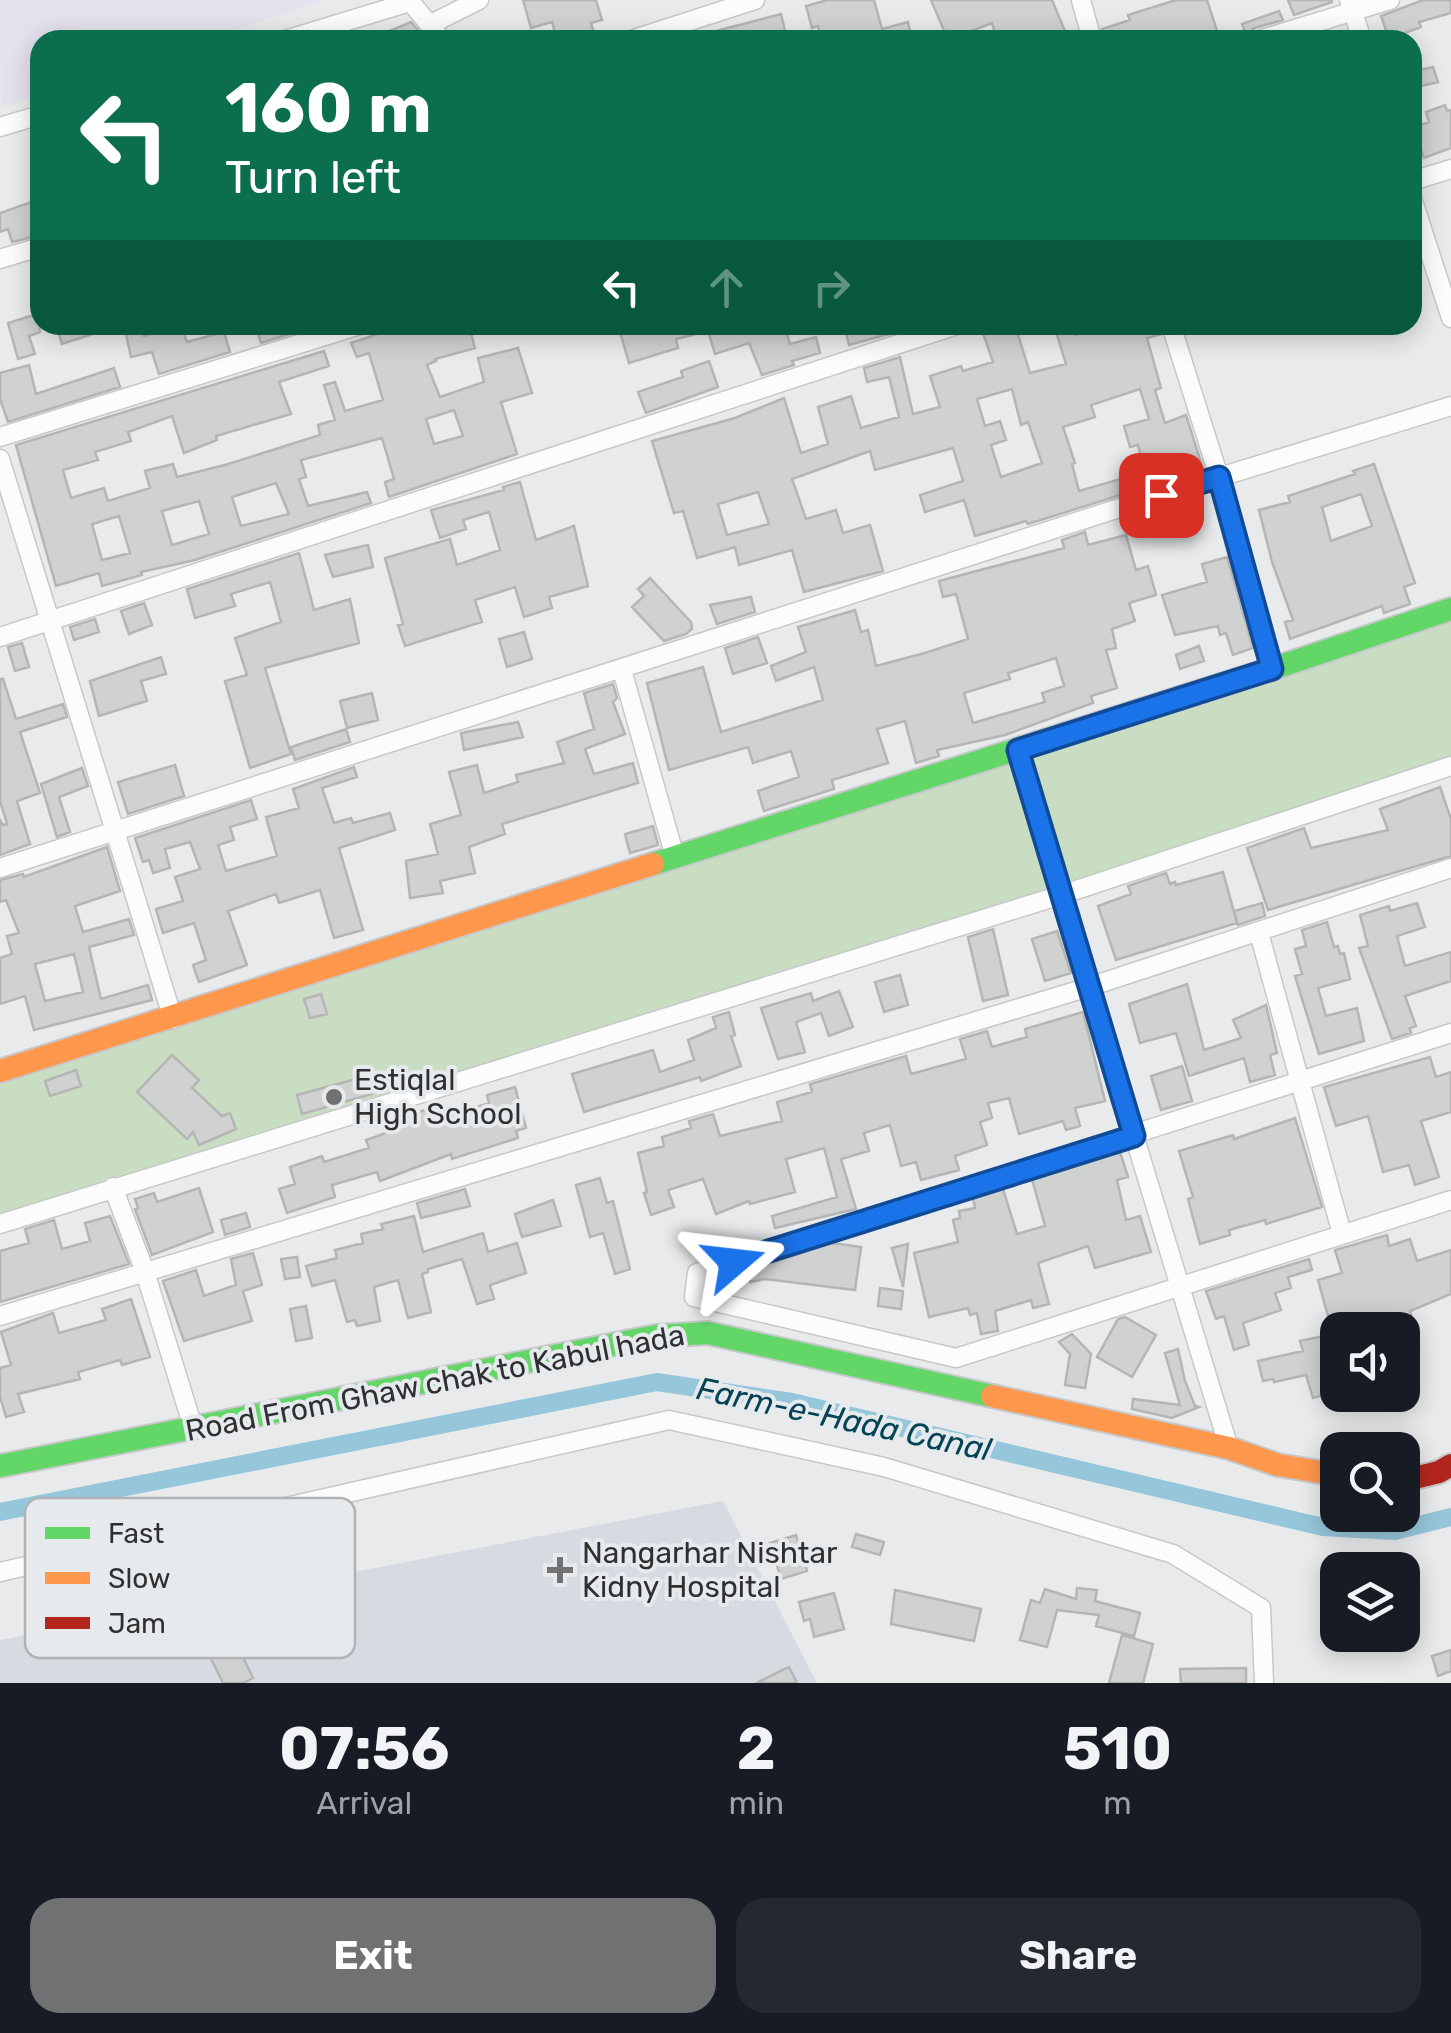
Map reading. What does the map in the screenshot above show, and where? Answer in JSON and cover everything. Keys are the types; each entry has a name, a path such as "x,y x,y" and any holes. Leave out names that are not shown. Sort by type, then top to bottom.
{"street":[{"path":"429,25 479,0"},
{"path":"662,30 754,0"},
{"path":"1082,0 1090,30"},
{"path":"1286,30 1351,6 1390,0"},
{"path":"316,30 409,1 433,30"},
{"path":"1351,6 1359,30"},
{"path":"0,127 30,118"},
{"path":"1422,178 1451,168"},
{"path":"1422,229 1451,318"},
{"path":"0,260 30,250"},
{"path":"0,437 328,335"},
{"path":"0,636 926,335"},
{"path":"1174,335 1219,477 1272,669"},
{"path":"0,868 1451,406"},
{"path":"0,458 172,1019"},
{"path":"0,1072 1272,669 1451,608"},
{"path":"622,670 675,858"},
{"path":"1018,750 1229,1448"},
{"path":"0,1224 1062,895 1451,766"},
{"path":"0,1316 1089,986 1451,868"},
{"path":"1259,933 1342,1234"},
{"path":"1451,1033 697,1273 694,1297 956,1358 1451,1200"},
{"path":"113,1187 193,1428"},
{"name":"Road From Ghaw chak to Kabul hada","path":"0,1466 656,1336 708,1333 1229,1448 1278,1465 1320,1472"},
{"path":"326,1498 669,1420 884,1467 1173,1554 1261,1608 1264,1683"},
{"path":"1420,1476 1451,1465"},
{"path":"0,1572 25,1566"}],"shaded area":[{"path":"0,0 326,0 234,30 30,30 30,97 1,107"},
{"name":"Nangarhar Nishtar Kidny Hospital","path":"723,1501 817,1683 0,1683 0,1640 25,1635 25,1658 355,1658 355,1572"}],"green space":[{"path":"1451,609 1451,766 0,1226 0,1071"}],"building":[{"path":"523,0 596,0 602,20 591,23 593,30 554,30 552,22 531,28"},
{"path":"828,0 874,0 882,29 908,22 910,30 819,30 818,26 812,28 806,6"},
{"path":"931,0 1052,0 1065,30 994,30 992,23 974,30 944,30"},
{"path":"1176,0 1207,0 1217,30 1102,30 1130,20 1128,15"},
{"path":"1288,0 1331,0 1332,2 1294,15"},
{"path":"1423,0 1451,0 1451,13 1419,22 1421,27 1413,30 1386,30 1381,16"},
{"path":"1279,11 1283,20 1252,30 1244,30 1242,24"},
{"path":"781,14 785,30 720,30"},
{"path":"411,22 418,30 392,30"},
{"path":"1433,67 1438,82 1422,86 1422,70"},
{"path":"1445,105 1447,111 1451,110 1451,148 1424,158 1422,125 1429,122 1426,112"},
{"path":"30,202 30,238 12,242 8,229 0,232 0,213"},
{"path":"30,316 29,336 35,354 18,359 8,323"},
{"path":"59,335 90,335 62,344"},
{"path":"126,335 185,335 187,342 225,335 230,352 159,374 152,352 131,357"},
{"path":"258,335 286,335 261,343"},
{"path":"375,335 472,335 475,348 427,365 440,397 484,382 478,358 518,348 532,393 501,402 517,454 389,497 385,482 394,479 382,438 301,460 306,477 299,479 308,506 367,492 371,503 102,586 99,573 56,586 16,445 324,351 329,366 279,382 291,414 216,436 217,440 184,453 172,416 128,432 131,441 95,452 98,460 63,470 71,498 104,488 108,501 150,488 145,471 173,464 177,477 320,435 318,425 335,420 324,385 335,382 345,411 383,400 369,353 357,357 351,343","holes":["454,410 463,436 434,444 426,419","276,483 289,514 241,526 232,497","199,501 209,534 172,545 162,511","119,516 130,553 102,560 92,524"]},
{"path":"621,335 692,335 676,339 678,348 629,363"},
{"path":"709,335 787,335 790,344 816,337 820,353 762,375 749,343 715,354"},
{"path":"846,335 885,335 849,345"},
{"path":"984,335 1018,335 1030,373 1066,364 1057,335 1158,335 1147,338 1161,388 1155,390 1165,423 1186,415 1203,469 1028,524 1026,521 975,536 964,500 925,512 920,495 963,481 953,448 875,470 870,451 792,479 806,519 836,510 843,533 870,525 883,571 804,592 792,550 739,565 735,547 697,558 683,511 674,513 652,441 735,418 784,398 801,453 828,444 818,407 851,396 861,428 899,417 889,377 867,382 864,368 900,357 913,414 940,407 930,376 961,366 963,371 993,362","holes":["1012,389 1021,425 1028,422 1042,463 1001,477 991,445 1006,440 1000,421 985,426 977,399","1140,389 1149,419 1124,426 1130,447 1138,445 1145,472 1079,491 1063,427 1095,417 1091,405","758,492 769,524 727,535 718,504"]},
{"path":"709,361 718,387 646,413 638,392 683,377 681,371"},
{"path":"29,365 36,394 114,368 120,387 8,422 0,399 0,373"},
{"path":"1374,464 1415,583 1404,587 1410,604 1384,613 1382,606 1290,639 1285,622 1293,620 1259,510 1290,502 1288,496 1355,474 1353,471","holes":["1361,494 1372,526 1331,541 1322,507"]},
{"path":"520,482 536,540 574,526 588,586 549,597 552,608 524,617 515,587 475,600 482,622 405,646 385,558 450,539 457,565 500,550 489,512 463,520 466,529 440,538 431,510"},
{"path":"1085,532 1088,545 1126,535 1136,570 1148,566 1156,595 1129,603 1135,621 1112,629 1116,648 1106,650 1117,688 1091,696 1093,703 1005,735 937,750 939,756 916,763 905,721 877,729 888,763 832,780 834,789 764,811 758,791 799,777 791,751 753,763 748,747 669,770 647,683 703,667 721,732 823,700 814,667 776,681 771,666 806,652 798,627 855,610 861,632 868,630 876,666 968,639 956,594 943,597 939,581 1064,548 1062,540","holes":["1056,658 1064,686 1042,693 1045,702 973,723 964,693 1010,679 1008,673"]},
{"path":"368,545 373,567 333,577 325,555"},
{"path":"299,553 314,610 350,599 359,643 265,668 291,754 250,768 225,681 247,675 235,638 281,622 270,582 231,594 235,606 195,618 187,589"},
{"path":"1227,557 1253,648 1233,655 1226,633 1220,635 1218,626 1175,635 1162,595 1207,582 1202,564"},
{"path":"650,578 691,622 692,629 686,634 664,641 632,607 644,596 638,589"},
{"path":"751,597 755,612 717,624 710,605"},
{"path":"144,603 152,625 129,634 121,611"},
{"path":"95,619 99,632 74,640 70,627"},
{"path":"524,632 532,659 507,667 499,639"},
{"path":"758,637 767,663 733,674 725,648"},
{"path":"22,643 29,667 15,671 8,647"},
{"path":"1199,646 1204,661 1180,669 1176,655"},
{"path":"161,657 166,674 141,681 147,701 99,716 90,681"},
{"path":"0,679 16,719 63,704 67,717 20,732 40,793 17,801 30,844 0,855 0,820 7,824 0,801"},
{"path":"613,684 617,698 613,702 625,734 585,749 594,774 633,763 638,783 502,824 505,834 469,847 475,873 440,881 443,893 410,898 406,861 438,854 430,824 461,815 449,772 477,765 484,793 518,782 516,775 564,763 557,742 594,729 584,693"},
{"path":"372,693 378,720 347,728 340,701"},
{"path":"518,722 523,737 464,750 461,733"},
{"path":"346,729 350,742 295,760 291,747"},
{"path":"175,765 184,796 128,814 118,782"},
{"path":"354,767 357,777 322,788 334,823 351,818 353,823 390,813 395,830 339,848 363,930 334,938 320,890 279,903 276,894 228,911 247,965 199,982 193,965 206,960 194,923 163,933 156,909 183,901 175,877 200,869 190,842 165,849 170,868 153,873 149,860 143,862 135,838 251,800 257,819 230,827 234,840 218,845 226,871 277,856 266,817 299,808 293,789"},
{"path":"82,768 88,786 59,797 70,832 57,837 41,784"},
{"path":"1440,787 1451,819 1451,856 1268,910 1247,848 1304,828 1311,848 1388,830 1380,809"},
{"path":"653,826 658,845 630,853 625,834"},
{"path":"107,847 120,891 75,906 83,932 129,919 134,935 89,947 101,999 148,985 152,1000 34,1030 25,996 0,1004 0,958 12,954 7,936 19,933 6,900 0,902 0,880 23,874 24,877","holes":["74,954 83,992 45,1001 35,964"]},
{"path":"1223,872 1237,923 1116,960 1098,906 1131,894 1128,886 1166,873 1170,884 1176,885"},
{"path":"1262,903 1265,916 1238,925 1234,911"},
{"path":"1417,903 1425,927 1397,936 1405,966 1451,952 1451,981 1405,996 1416,1026 1410,1028 1411,1033 1392,1039 1359,948 1368,946 1360,915"},
{"path":"1327,922 1334,947 1344,953 1350,979 1318,988 1326,1016 1357,1008 1364,1041 1319,1054 1295,976 1302,974 1295,949 1306,946 1302,930"},
{"path":"993,929 1008,995 983,1001 968,937"},
{"path":"1057,931 1071,973 1045,981 1032,939"},
{"path":"900,975 908,1005 884,1012 875,982"},
{"path":"1187,984 1204,1050 1241,1038 1233,1020 1266,1005 1277,1053 1270,1055 1275,1075 1250,1082 1244,1058 1189,1076 1176,1033 1140,1043 1129,1004"},
{"path":"839,991 853,1027 829,1036 821,1013 796,1022 805,1052 778,1059 761,1008 811,993 813,1001"},
{"path":"321,994 327,1014 310,1018 304,999"},
{"path":"729,1012 735,1035 731,1036 741,1066 701,1081 700,1077 584,1112 572,1074 653,1050 660,1072 694,1060 688,1040 716,1028 713,1017"},
{"path":"1083,1012 1105,1101 1075,1108 1080,1126 1066,1130 1063,1121 1019,1134 1009,1098 988,1103 992,1118 980,1122 987,1145 955,1156 959,1170 921,1180 916,1162 901,1166 890,1125 864,1133 869,1151 841,1159 856,1209 775,1228 772,1216 837,1197 824,1148 786,1159 795,1192 750,1204 749,1201 716,1214 703,1179 668,1190 674,1207 651,1215 638,1153 664,1146 662,1137 691,1128 689,1121 713,1114 720,1136 782,1121 777,1102 812,1092 810,1084 906,1056 911,1074 966,1059 960,1039 987,1031 992,1047 1027,1037 1025,1029"},
{"path":"172,1055 199,1080 192,1088 222,1116 230,1113 236,1129 199,1145 193,1132 187,1139 137,1092"},
{"path":"1430,1057 1436,1077 1451,1072 1451,1112 1421,1121 1439,1177 1415,1185 1409,1165 1383,1172 1368,1116 1336,1126 1324,1087"},
{"path":"1182,1066 1192,1101 1161,1110 1151,1076"},
{"path":"76,1070 81,1086 50,1096 45,1081"},
{"path":"367,1076 372,1094 302,1114 297,1095"},
{"path":"515,1087 526,1128 516,1131 518,1138 452,1159 451,1154 380,1181 377,1172 332,1185 335,1197 287,1213 279,1189 295,1184 290,1167 322,1156 324,1162 369,1148 366,1140 400,1128 397,1118 425,1110 427,1115 451,1107 453,1115 489,1103 487,1095"},
{"path":"1295,1118 1322,1207 1266,1224 1265,1220 1229,1230 1230,1235 1200,1244 1188,1199 1193,1197 1179,1151 1233,1135 1234,1139"},
{"path":"1120,1152 1128,1177 1117,1180 1126,1220 1140,1216 1151,1252 1095,1268 1088,1246 1038,1263 1049,1304 1033,1308 1031,1300 995,1311 998,1331 981,1334 977,1313 970,1315 968,1308 929,1317 914,1253 958,1242 953,1220 960,1218 959,1211 975,1208 973,1198 1003,1189 1017,1234 1045,1226 1032,1179"},
{"path":"600,1178 607,1203 613,1201 630,1269 615,1274 603,1233 590,1237 576,1185"},
{"path":"199,1188 213,1232 152,1255 135,1199 154,1193 157,1202"},
{"path":"465,1189 470,1206 421,1218 417,1203"},
{"path":"553,1200 561,1226 522,1237 515,1214"},
{"path":"246,1213 250,1227 225,1235 221,1220"},
{"path":"110,1216 129,1264 0,1302 0,1251 29,1243 25,1229 54,1220 62,1249 90,1241 85,1223"},
{"path":"414,1216 423,1252 483,1233 488,1252 517,1243 526,1273 490,1285 494,1299 477,1304 462,1259 422,1274 431,1312 408,1318 398,1280 374,1287 380,1321 357,1326 355,1320 347,1322 335,1280 312,1286 306,1266 337,1258 335,1250 363,1243 361,1234 383,1229 381,1224"},
{"path":"1387,1235 1389,1246 1410,1239 1417,1261 1451,1250 1451,1294 1410,1312 1327,1312 1318,1280 1342,1273 1335,1250"},
{"path":"832,1243 861,1247 855,1290 765,1279 750,1282 749,1270"},
{"path":"908,1244 903,1287 892,1248"},
{"path":"253,1253 262,1285 243,1291 252,1321 184,1341 163,1281 196,1270 204,1296 236,1285 231,1259"},
{"path":"297,1257 300,1277 285,1279 281,1259"},
{"path":"1309,1259 1312,1270 1288,1277 1291,1288 1275,1293 1281,1310 1243,1323 1249,1345 1234,1350 1224,1316 1216,1319 1206,1291"},
{"path":"880,1288 903,1291 901,1309 878,1306"},
{"path":"131,1299 150,1357 122,1365 120,1360 78,1372 80,1379 18,1394 24,1412 6,1417 0,1397 0,1368 11,1365 1,1332 53,1313 59,1333 106,1320 102,1309"},
{"path":"306,1306 312,1338 296,1341 290,1309"},
{"path":"1125,1317 1156,1335 1132,1377 1097,1357 1118,1319"},
{"path":"1072,1334 1091,1354 1085,1388 1065,1385 1070,1354 1059,1342"},
{"path":"1320,1337 1320,1396 1313,1398 1306,1375 1263,1381 1258,1361 1303,1351 1300,1341"},
{"path":"1178,1349 1185,1381 1195,1406 1199,1407 1172,1418 1132,1409 1133,1399 1180,1405 1165,1353"},
{"path":"856,1534 884,1542 880,1555 852,1547"},
{"path":"796,1535 807,1571 781,1579 770,1543"},
{"path":"1077,1588 1097,1590 1095,1601 1140,1613 1134,1636 1096,1626 1099,1615 1057,1610 1047,1647 1020,1640 1031,1600 1040,1603 1045,1589 1076,1599"},
{"path":"895,1590 981,1609 974,1641 891,1624"},
{"path":"834,1593 844,1629 814,1637 810,1619 804,1621 799,1602"},
{"path":"1122,1635 1153,1644 1143,1683 1109,1683"},
{"path":"1451,1650 1451,1671 1438,1676 1432,1656"},
{"path":"211,1658 243,1658 253,1678 243,1683 223,1683"},
{"path":"789,1667 797,1683 756,1683"},
{"path":"1246,1668 1246,1683 1181,1683 1180,1669"}],"waterway":[{"name":"Farm-e-Hada Canal","path":"71,1498 657,1382 792,1402 1323,1527 1395,1531 1451,1517"},
{"name":"Farm-e-Hada Canal","path":"0,1512 25,1507"}],"traffic: fast":[{"path":"653,864 1451,609"},
{"path":"0,1466 656,1336 708,1333 992,1396"}],"traffic: slow":[{"path":"0,1071 653,864"},
{"path":"992,1396 1320,1472"}],"traffic: jam":[{"path":"1420,1477 1451,1465"}],"place":[{"name":"Estiqlal High School","path":"334,1097"},
{"name":"Nangarhar Nishtar Kidny Hospital","path":"560,1570"}],"route":[{"path":"734,1262 1134,1136 1018,750 1272,669 1219,477 1161,495"}]}
